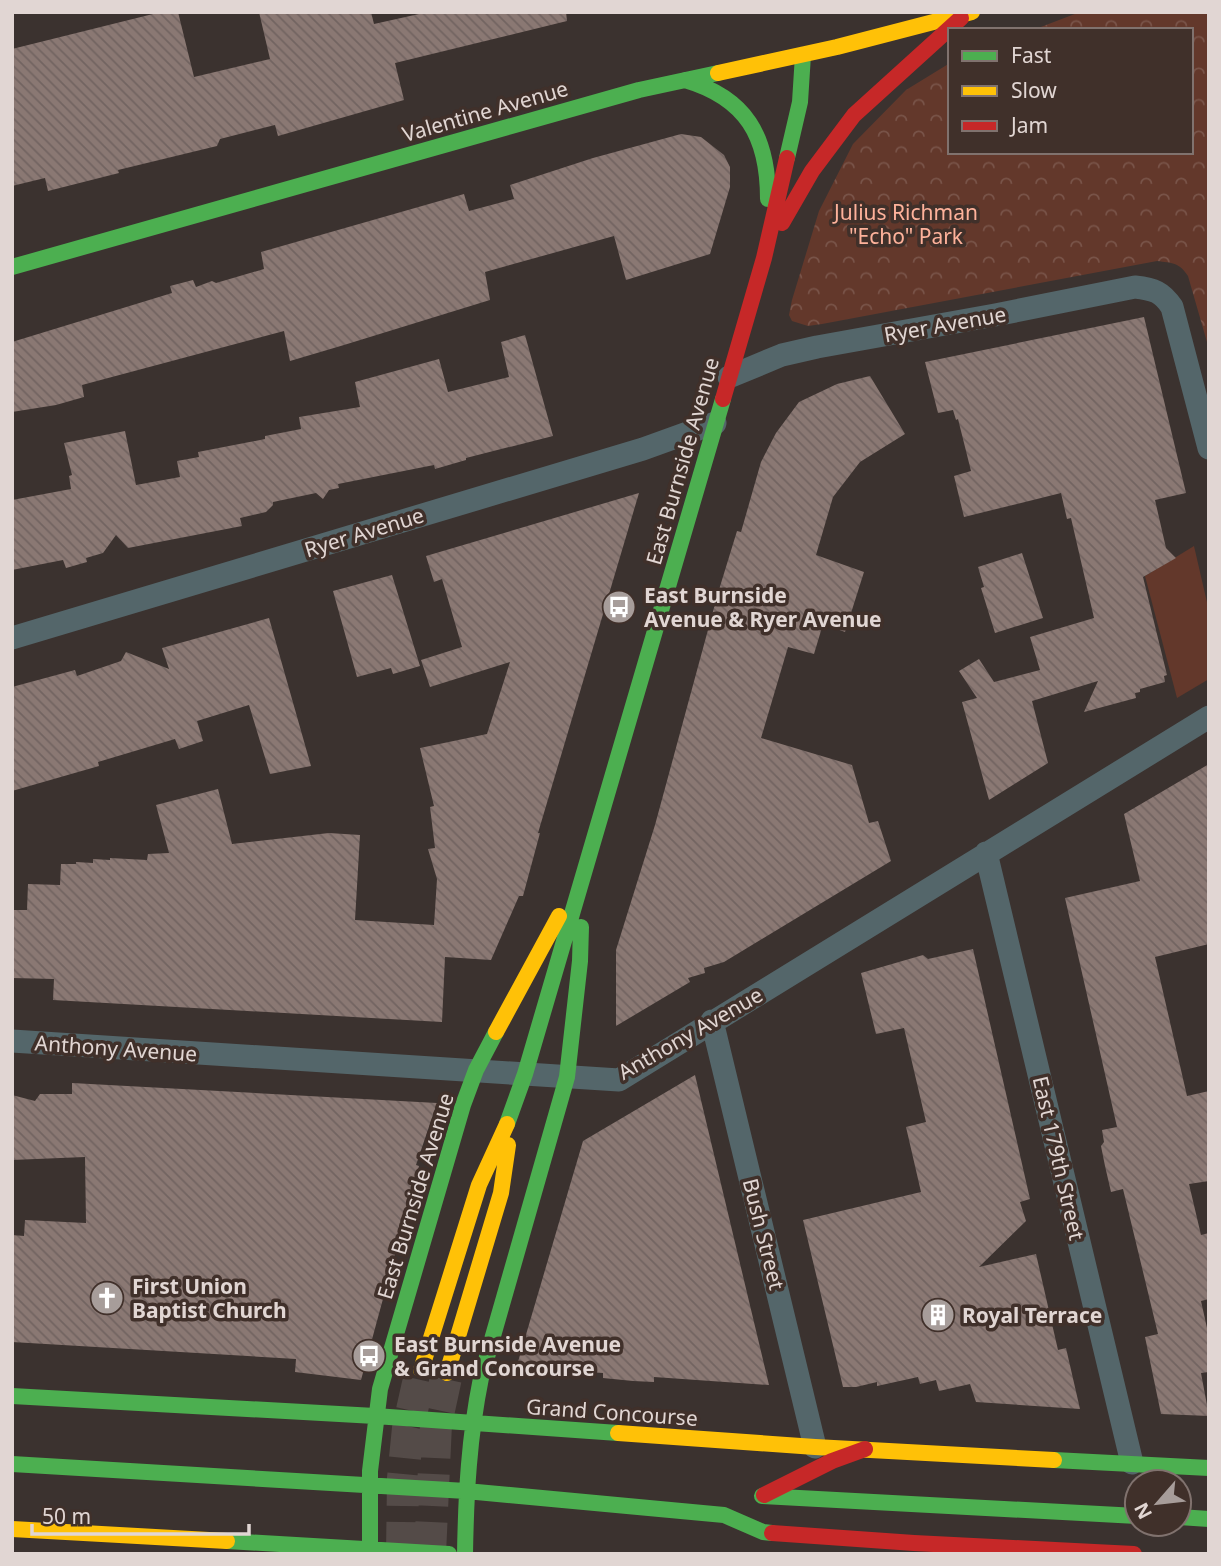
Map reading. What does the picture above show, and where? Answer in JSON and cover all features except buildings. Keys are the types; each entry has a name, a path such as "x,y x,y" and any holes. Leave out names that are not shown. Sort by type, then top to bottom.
{"main road":[{"name":"Valentine Avenue","path":"12,267 639,90 803,55 968,14"},
{"path":"952,28 968,14"},
{"path":"764,258 812,172 853,116 948,32"},
{"name":"East Burnside Avenue","path":"421,1370 479,1185 512,1113 525,1074 764,258 800,102 803,55"},
{"path":"685,80 724,96 739,109 753,129 766,166 768,192 764,258"},
{"name":"East Burnside Avenue","path":"370,1551 370,1485 375,1416 452,1145 476,1070 533,960 583,876"},
{"name":"East Burnside Avenue","path":"465,1554 466,1492 472,1423 481,1378 567,1077 580,961 583,876"},
{"name":"East Burnside Avenue","path":"447,1373 501,1193 512,1113"},
{"name":"Grand Concourse","path":"12,1396 375,1416 815,1447 1209,1468"},
{"path":"724,1515 832,1461 865,1449"},
{"path":"12,1464 466,1492 724,1515 763,1532 998,1551 1134,1554"},
{"path":"752,1501 1123,1515"},
{"path":"12,1529 449,1554"}],"street":[{"name":"Ryer Avenue","path":"729,377 782,355 817,346 1135,287 1151,289 1164,294 1172,307 1209,449"},
{"name":"Ryer Avenue","path":"12,638 630,453 715,423"},
{"name":"Anthony Avenue","path":"12,1041 619,1080 1209,716"},
{"name":"East 179th Street","path":"986,853 1132,1463"},
{"name":"Bush Street","path":"712,1021 815,1447"}],"green space":[{"name":"Julius Richman \"Echo\" Park","path":"1080,12 1209,12 1209,349 1188,276 1178,266 1157,261 822,324 808,326 792,321 789,315 792,300 819,211 853,144 906,90 948,64 948,154 1193,154 1193,28 1038,28"},
{"path":"1194,546 1209,611 1209,679 1177,698 1145,576"}],"tunnel":[{"path":"402,1554 403,1478 408,1428 421,1370"},
{"path":"430,1554 436,1424 447,1373"}],"traffic: fast":[{"path":"787,158 800,102 803,55"},
{"path":"12,267 639,90 718,73"},
{"path":"685,80 724,97 749,123 764,156 768,199"},
{"path":"507,1124 525,1074 723,399"},
{"path":"465,1554 469,1466 481,1378 567,1077 580,961 581,927"},
{"path":"370,1554 370,1471 380,1389 463,1105 476,1070 496,1032"},
{"path":"12,1396 375,1416 618,1433"},
{"path":"1054,1460 1209,1468"},
{"path":"12,1464 466,1491 724,1515 763,1532 772,1533"},
{"path":"762,1496 1123,1515"},
{"path":"1193,1518 1209,1519"},
{"path":"227,1541 449,1554"}],"traffic: slow":[{"path":"718,73 837,47 972,12"},
{"path":"496,1032 559,916"},
{"path":"421,1370 479,1185 507,1124"},
{"path":"447,1373 501,1193 508,1145"},
{"path":"618,1433 1054,1460"},
{"path":"12,1529 227,1541"}],"traffic: jam":[{"path":"950,28 961,18"},
{"path":"782,223 812,171 854,115 948,30"},
{"path":"723,399 764,258 787,158"},
{"path":"764,1495 832,1461 865,1449"},
{"path":"772,1533 1134,1554"}],"place":[{"name":"East Burnside Avenue & Ryer Avenue","path":"619,607"},
{"name":"First Union Baptist Church","path":"107,1298"},
{"name":"Royal Terrace","path":"938,1315"},
{"name":"East Burnside Avenue & Grand Concourse","path":"369,1356"}]}
